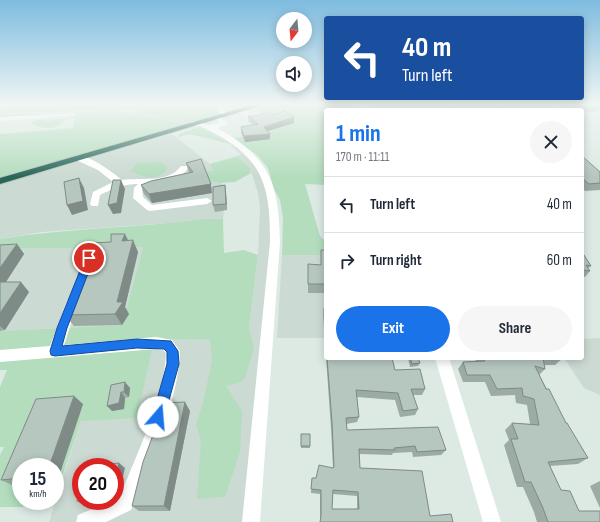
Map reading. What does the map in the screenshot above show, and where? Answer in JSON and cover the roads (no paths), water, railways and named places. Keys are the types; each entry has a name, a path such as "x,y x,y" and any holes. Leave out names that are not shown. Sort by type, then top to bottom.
{"highway":[{"path":"0,181 176,128"}],"street":[{"path":"209,128 240,145 256,159 264,172 272,192 275,215 275,242 251,522"},
{"path":"79,158 101,168 120,183"},
{"path":"95,204 96,194 120,183 177,177 182,173 184,168"},
{"path":"148,181 138,188 138,198 150,208 207,200"},
{"path":"55,351 62,328 76,293"},
{"path":"0,356 156,343 167,344 173,351 173,364 167,391 140,470 125,504 85,522"},
{"path":"443,360 492,522"}]}
